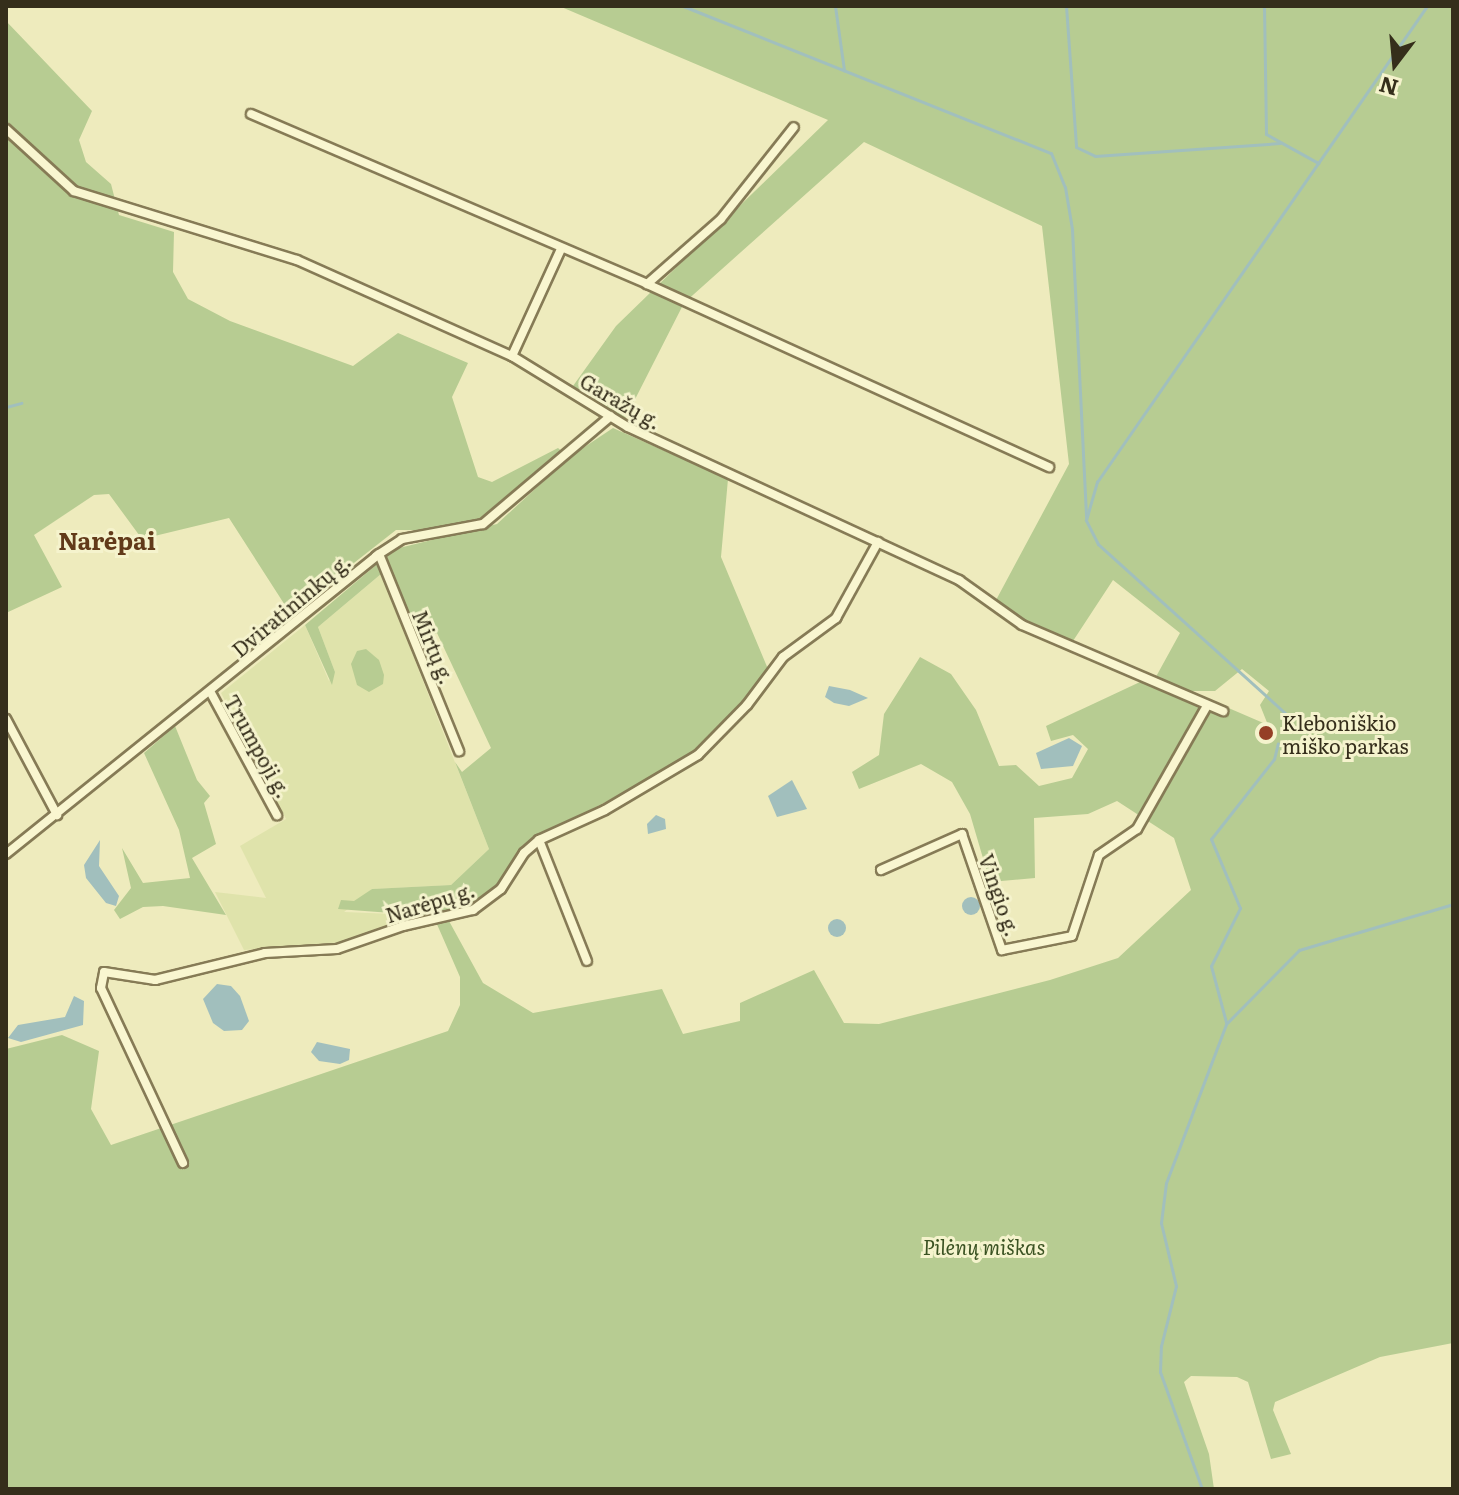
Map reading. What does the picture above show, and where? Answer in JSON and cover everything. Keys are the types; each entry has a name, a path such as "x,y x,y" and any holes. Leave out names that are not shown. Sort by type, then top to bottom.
{"street":[{"path":"251,114 647,284 1049,467"},
{"path":"647,284 721,219 794,127"},
{"name":"Garažų g.","path":"6,129 74,191 297,260 512,356 611,416 959,580 1022,625 1223,711"},
{"path":"512,356 561,249"},
{"name":"Dviratininkų g.","path":"6,854 211,693 379,554 402,539 483,524 611,416"},
{"name":"Narėpų g.","path":"183,1163 101,988 104,972 155,980 265,953 337,949 403,926 454,916 490,900 539,840 605,810 698,755 747,705 783,657 836,618 878,542"},
{"name":"Mirtų g.","path":"379,554 459,751"},
{"name":"Trumpoji g.","path":"211,693 277,815"},
{"name":"Vingio g.","path":"881,870 962,834 1002,950 1072,936 1099,855 1137,829 1207,706"},
{"path":"6,719 57,815"},
{"path":"539,840 587,961"}],"green space":[{"name":"Pilėnų miškas","path":"559,6 1453,6 1453,1343 1380,1357 1275,1402 1273,1410 1291,1454 1271,1459 1248,1382 1237,1377 1191,1376 1184,1382 1209,1454 1214,1489 6,1489 6,1049 62,1035 99,1051 91,1109 111,1145 448,1031 460,1005 460,977 436,922 449,921 483,983 533,1013 662,989 683,1034 740,1021 740,1003 814,970 844,1023 879,1024 1050,980 1118,958 1191,890 1174,838 1117,801 1088,814 1034,818 1035,878 990,882 970,814 952,782 921,764 859,789 852,772 879,755 884,714 920,657 951,674 976,710 999,766 1016,765 1039,786 1072,778 1088,749 1073,735 1051,741 1046,726 1140,682 1152,684 1180,633 1113,580 1073,641 1018,618 995,602 1069,464 1042,226 864,142 684,303 625,419 573,386 616,326 828,120","holes":["1242,669 1269,691 1260,705 1268,725 1189,691 1215,691"]},
{"path":"6,21 92,111 79,140 86,162 111,184 119,215 174,232 173,272 188,299 230,321 353,366 398,333 468,363 452,397 478,477 492,482 558,448 565,454 487,518 433,530 396,530 290,613 229,518 142,539 109,494 94,495 34,535 62,587 6,613"},
{"path":"613,428 728,479 721,557 768,669 711,740 685,759 526,845 493,890 473,904 451,913 418,915 338,909 341,900 354,901 372,889 451,885 489,849 455,762 462,772 491,748 437,633 410,646 381,574 318,627 335,672 332,685 305,625 395,549 497,524 571,456"},
{"path":"381,574 489,849 451,885 372,889 344,912 418,915 344,942 244,950 215,892 266,898 240,846 286,819 221,693 305,625 329,681 335,672 318,627"},
{"path":"366,649 379,660 384,675 383,684 369,692 357,685 351,664 357,651"},
{"path":"175,726 197,780 210,796 204,803 216,844 192,858 226,915 163,906 143,907 120,919 114,910 131,888 122,848 143,883 190,878 179,830 144,753"}],"water":[{"path":"829,686 868,698 849,706 834,703 825,697"},
{"path":"1069,738 1082,746 1073,766 1041,769 1036,753"},
{"path":"792,780 807,809 777,817 768,796"},
{"path":"656,815 665,819 666,829 648,834 647,824"},
{"path":"100,840 99,866 119,896 116,906 106,903 86,878 84,865"},
{"path":"971,897 980,906 971,915 962,906"},
{"path":"837,919 846,928 837,937 828,928"},
{"path":"217,984 231,986 240,996 249,1021 242,1030 224,1031 213,1023 203,999"},
{"path":"74,996 84,1001 83,1025 21,1042 8,1038 18,1025 65,1017"},
{"path":"317,1042 350,1049 349,1060 340,1064 319,1061 311,1052"}],"waterway":[{"path":"683,6 1051,153 1065,187 1072,229 1086,518"},
{"path":"835,6 844,70"},
{"path":"1066,6 1076,147 1095,156 1280,143"},
{"path":"1264,6 1266,134 1318,163"},
{"path":"1283,723 1285,713 1098,544 1086,520 1097,482 1427,6"},
{"path":"6,407 21,403"},
{"path":"1226,1022 1211,966 1240,908 1211,839 1274,759 1278,743"},
{"path":"1202,1489 1160,1372 1161,1346 1176,1286 1161,1223 1166,1183 1226,1024 1299,950 1453,904"}],"place":[{"name":"Kleboniškio miško parkas","path":"1266,733"}],"district":[{"name":"Narėpai","path":"107,540"}]}
